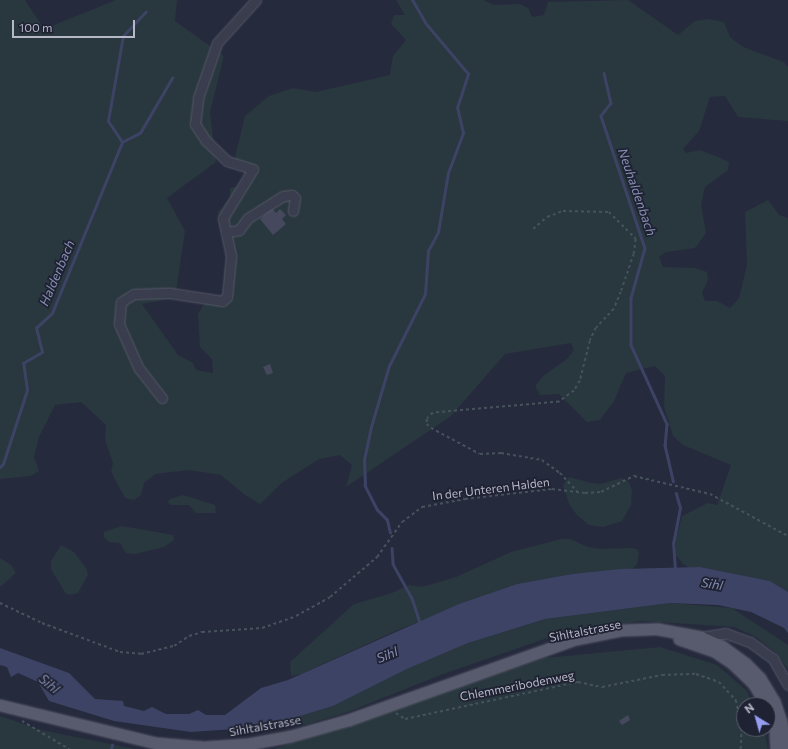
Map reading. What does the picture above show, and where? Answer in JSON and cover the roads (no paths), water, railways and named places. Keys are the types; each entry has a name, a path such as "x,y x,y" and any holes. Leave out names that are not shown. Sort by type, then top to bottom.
{"main road":[{"name":"Sihltalstrasse","path":"0,706 138,740 204,747 248,744 291,736 392,705 576,639 622,630 665,630 701,637 735,655 760,678 779,714 785,749"},
{"name":"Sihltalstrasse","path":"527,657 612,638 656,636 679,639 714,651 732,663 753,683 762,697"},
{"path":"775,737 776,749"}],"lane":[{"path":"162,398 139,368 119,324 121,302 134,294 170,293 222,301 226,297 231,256 228,232 223,218 253,169 227,161 206,140 195,124 198,105 217,43 256,0"},
{"path":"228,232 239,230 248,218 282,196 292,195 295,198 293,211"},
{"path":"701,637 725,633 754,644 776,663 788,685"},
{"path":"785,749 788,743"}],"water":[{"name":"Sihl","path":"700,567 770,581 788,592 788,633 784,628 751,612 718,605 670,603 545,619 468,643 407,669 333,706 263,727 191,732 114,721 49,701 38,682 18,673 11,677 7,667 0,665 0,648 69,673 95,699 123,701 124,706 144,711 152,707 166,714 189,714 198,710 206,715 225,715 261,688 288,680 459,604 517,584 572,574 620,569"}],"waterway":[{"path":"390,533 387,520 377,510 365,486 364,460 371,427 389,366 425,294 428,251 438,232 448,173 463,133 457,108 468,74 426,24 412,0"},
{"name":"Haldenbach","path":"0,467 3,464 27,390 23,363 42,352 36,328 52,313 122,142 108,121 123,36 145,12"},
{"name":"Neuhaldenbach","path":"604,73 611,103 601,116 645,248 631,298 631,345 667,424 665,445 673,481"},
{"name":"Haldenbach","path":"122,142 140,133 172,78"},
{"name":"Neuhaldenbach","path":"675,570 673,544 680,508 676,494"},
{"path":"392,548 393,564 412,598 420,623"},
{"path":"111,749 112,745"}]}
